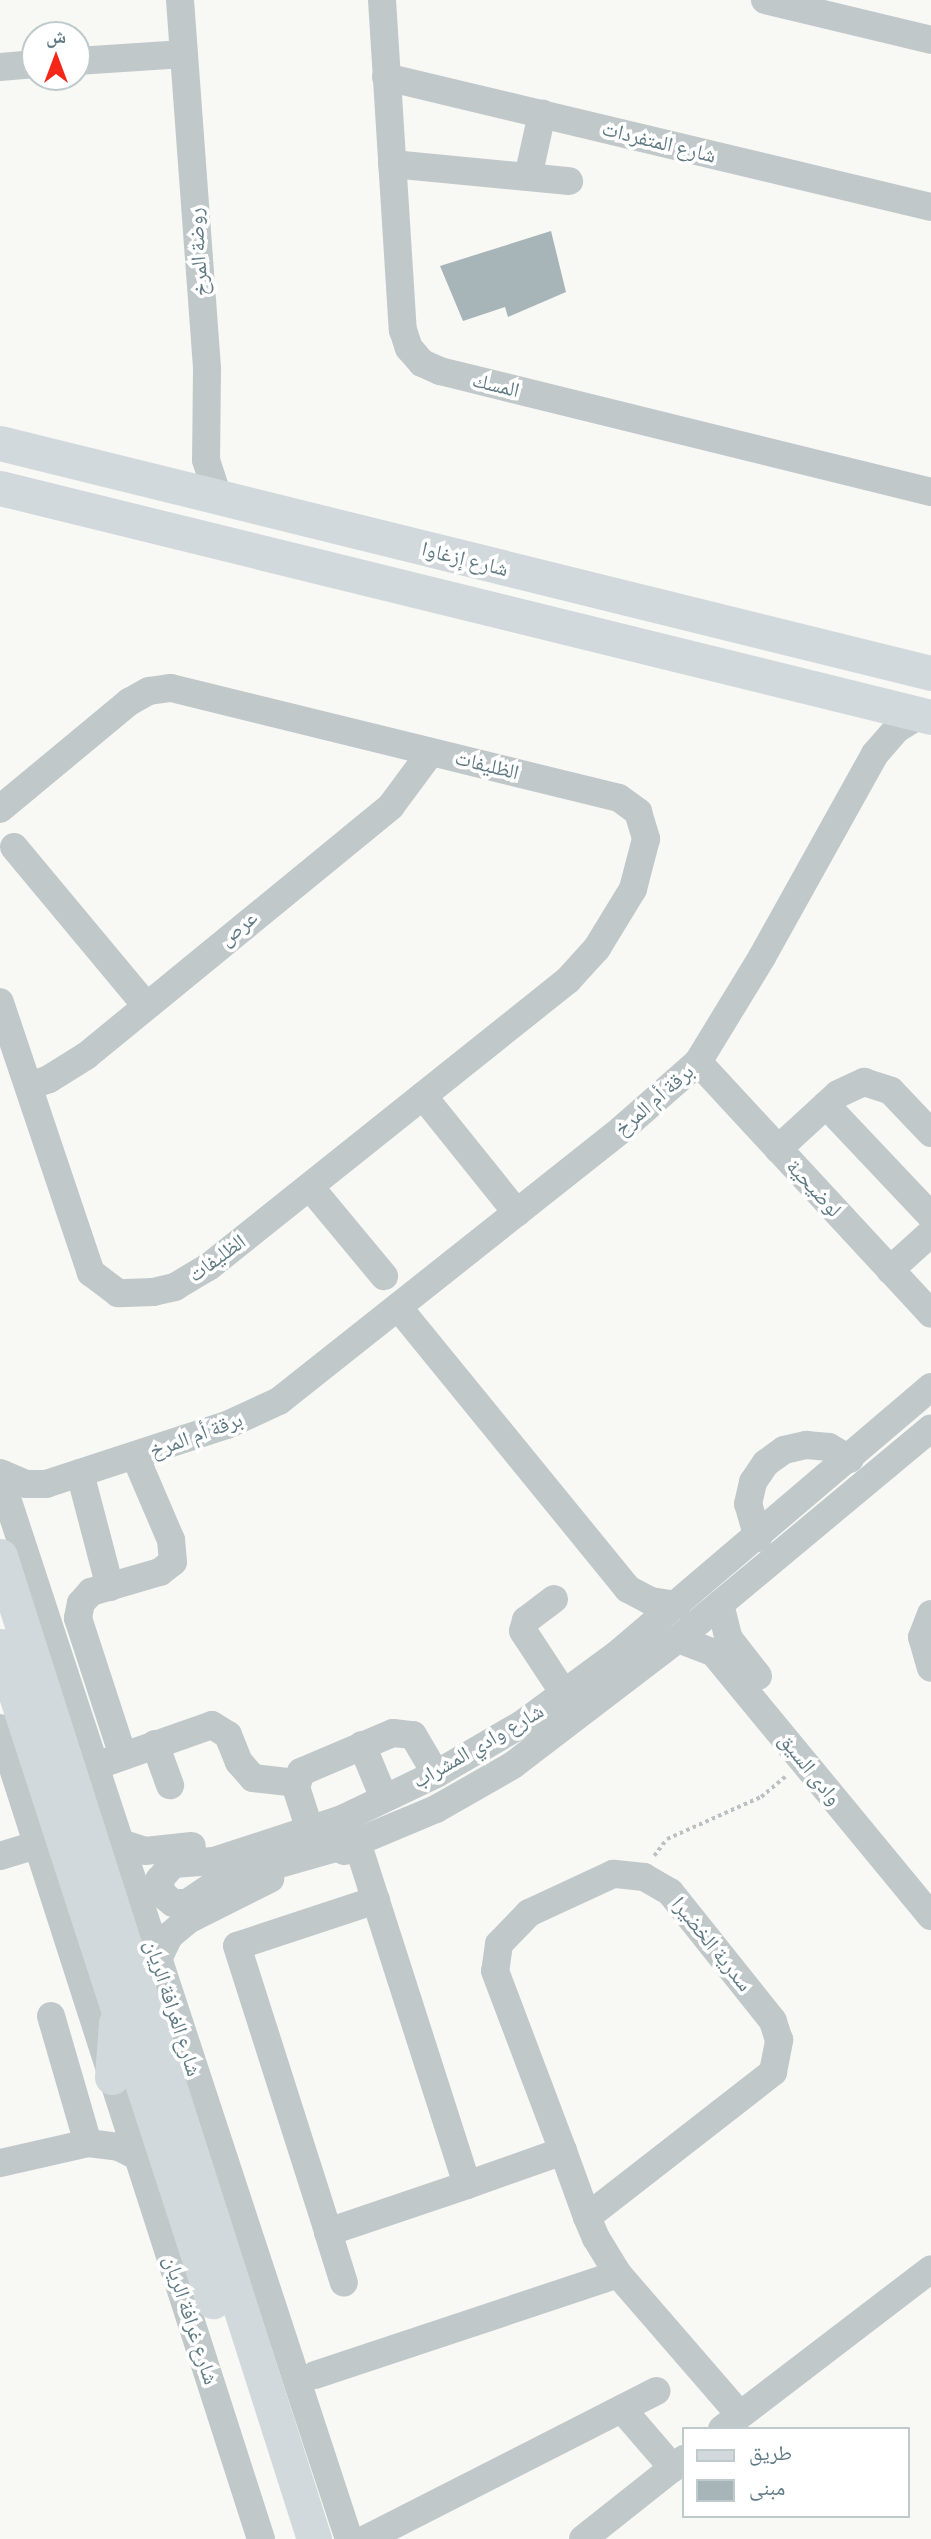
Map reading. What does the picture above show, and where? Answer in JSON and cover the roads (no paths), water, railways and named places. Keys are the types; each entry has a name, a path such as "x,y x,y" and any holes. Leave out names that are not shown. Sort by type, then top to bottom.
{"main road":[{"name":"شارع إزغاوا","path":"0,443 931,673"},
{"path":"0,460 50,455"},
{"name":"شارع إزغاوا","path":"0,488 867,701 928,709"},
{"path":"773,678 851,681 928,709"},
{"name":"شارع الغرافة الريان","path":"8,1542 78,1802 150,2018 314,2539"},
{"path":"0,1646 117,1998 289,2539"},
{"path":"78,1802 117,1828"},
{"path":"150,2018 157,1961"},
{"path":"116,2089 117,1998"},
{"path":"150,2189 190,2231"}],"street":[{"name":"روضة المرخ","path":"180,0 207,369 206,450 218,498"},
{"name":"المسك","path":"382,0 403,330 409,348 422,363 450,374 931,492"},
{"path":"765,0 931,40"},
{"path":"91,60 184,54"},
{"path":"0,67 21,65"},
{"name":"شارع المتفردات","path":"386,76 931,207"},
{"path":"527,177 542,114"},
{"path":"392,164 569,181"},
{"path":"172,486 192,471 206,450"},
{"name":"الظليفات","path":"0,808 129,702 160,689 619,798 638,812 646,839 633,889 582,966 310,1187 193,1278 154,1292 118,1293 103,1286 84,1258 0,1002"},
{"name":"برقة أم المرخ","path":"867,701 879,730 875,754"},
{"name":"برقة أم المرخ","path":"0,1475 26,1484 46,1484 227,1425 279,1401 517,1213 698,1062 762,957 875,754 897,729 928,709"},
{"name":"عرص","path":"29,1086 68,1069 391,806 431,752"},
{"path":"15,847 145,1004"},
{"name":"لوضيحية","path":"698,1062 931,1314"},
{"path":"778,1149 826,1105 855,1084 874,1083 891,1091 931,1133"},
{"path":"423,1096 517,1213"},
{"path":"826,1105 931,1216"},
{"path":"310,1187 384,1276"},
{"path":"890,1270 931,1233"},
{"path":"398,1307 628,1588 651,1601 677,1605"},
{"name":"شارع وادي المشراب","path":"358,1842 220,1881 187,1903 173,1903 159,1887 162,1873 173,1864 214,1861 375,1803 436,1774 565,1695 758,1538 931,1387"},
{"name":"شارع وادي المشراب","path":"157,1961 169,1936 188,1920 436,1809 513,1765 678,1639 931,1428"},
{"path":"758,1538 748,1504 753,1482 766,1463 784,1450 806,1445 829,1447 850,1460"},
{"path":"122,1756 78,1618 85,1597 160,1572 173,1562 171,1540 135,1456"},
{"path":"80,1473 110,1587"},
{"name":"شارع الغرافة الريان","path":"0,1475 8,1542 117,1828 157,1961 349,2539"},
{"name":"برقة أم المرخ","path":"8,1542 25,1502 46,1484"},
{"path":"628,1588 635,1615 632,1642"},
{"path":"555,1599 526,1620 523,1632 565,1695"},
{"name":"وادى السيق","path":"720,1604 722,1622 734,1646 931,1886"},
{"path":"931,1614 922,1637 931,1668"},
{"name":"وادى السيق","path":"678,1639 714,1653 931,1916"},
{"path":"95,1767 206,1725 218,1726 253,1778 296,1783"},
{"path":"0,1728 116,2089 105,2130 88,2143"},
{"path":"307,1821 296,1783 306,1768 362,1745 407,1731 418,1740 436,1774"},
{"path":"155,1744 170,1785"},
{"path":"117,1828 158,1852 247,1837 375,1803 362,1745"},
{"path":"358,1842 467,2185"},
{"path":"0,1856 37,1844"},
{"name":"سدرية الخضيرا","path":"562,2151 495,1971 499,1944 529,1913 613,1874 644,1877 670,1892 773,2021 779,2040 773,2072 587,2217"},
{"path":"344,2283 237,1947 376,1900"},
{"path":"51,2016 88,2143"},
{"name":"شارع غرافة الريان","path":"116,2089 261,2539"},
{"path":"0,2163 88,2143 119,2147 139,2157"},
{"path":"328,2232 562,2151 587,2217 618,2274 731,2422 931,2269"},
{"path":"315,2375 618,2274"},
{"path":"366,2539 656,2391"},
{"path":"583,2539 679,2463 622,2409"}]}
